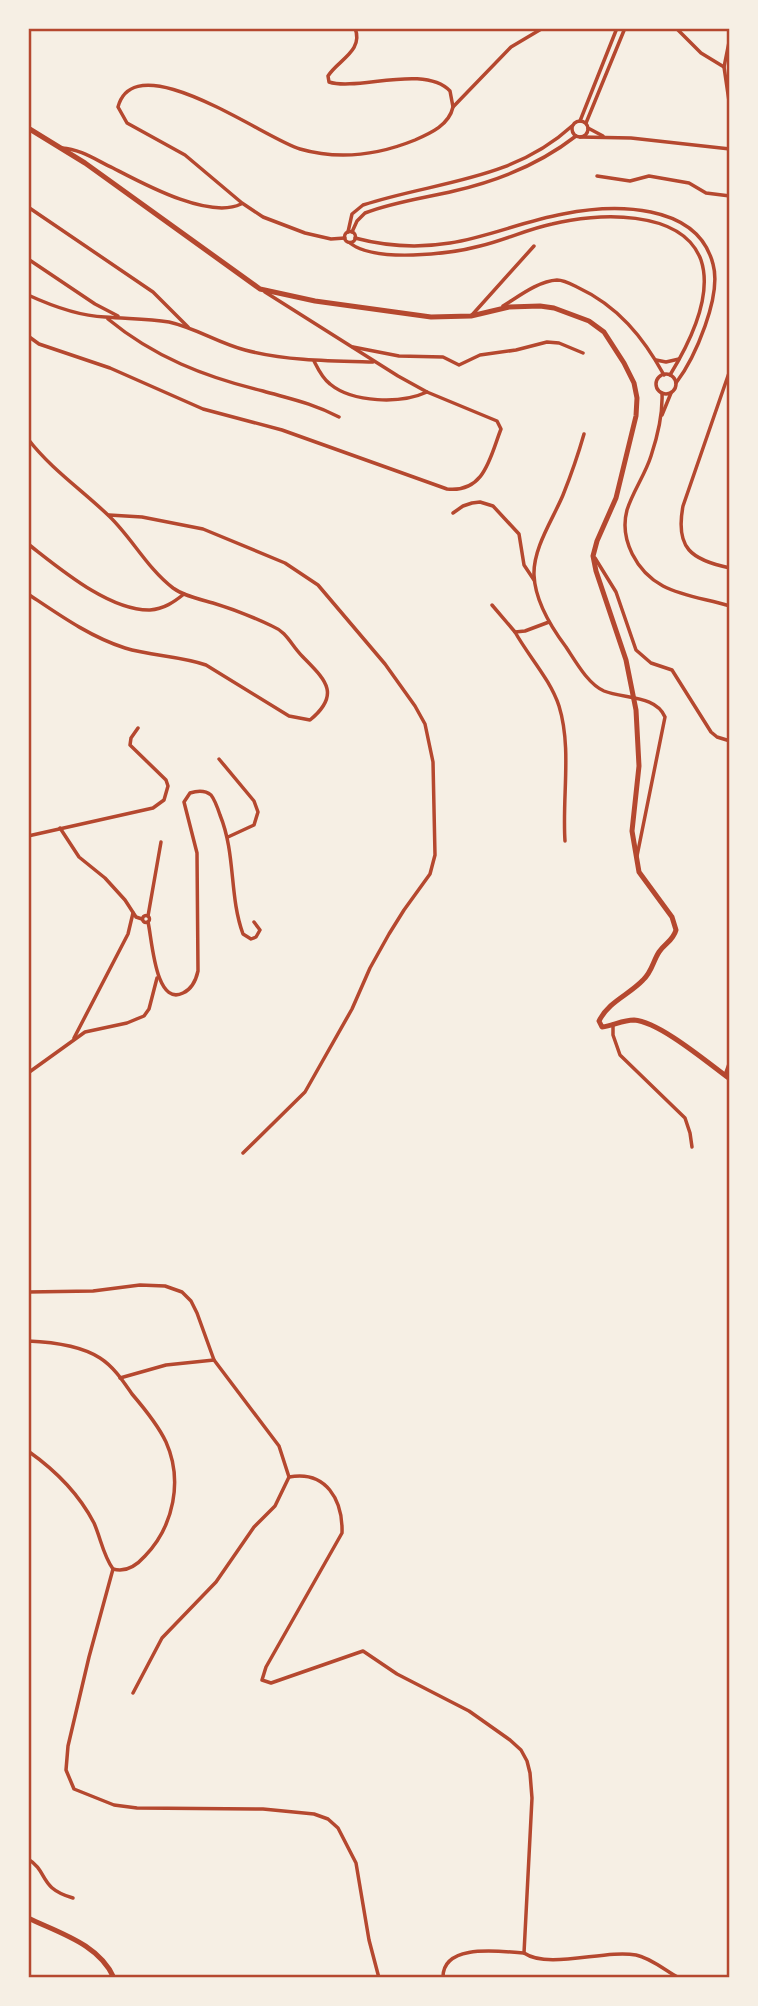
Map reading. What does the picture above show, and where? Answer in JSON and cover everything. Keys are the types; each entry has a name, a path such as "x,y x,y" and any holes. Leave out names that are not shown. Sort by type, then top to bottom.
{"main road":[{"path":"28,128 85,163 260,289 315,301 431,317 471,316 498,309 540,306 554,308 589,321 604,332 615,346 634,383 636,416 616,498 601,529 593,556 626,660 636,710 639,766 632,831 637,858 641,876 672,917 676,930 658,954 645,979 606,1009 599,1021 606,1027 630,1020 647,1023 665,1032 727,1077"},
{"path":"28,1918 99,1955 114,1978"}],"street":[{"path":"355,28 357,41 351,53 331,71 329,82 437,82 450,91 453,107"},
{"path":"543,28 511,47 453,107 445,122 423,136 378,152 334,155 293,147 204,100 151,85 136,85 127,90 120,98 118,107 124,120 185,155 242,203 282,226 331,239 345,238 365,213 506,175 586,134 587,125 625,28"},
{"path":"617,28 579,121 545,148 478,177 363,205 352,214 350,232 355,239 418,246 484,237 551,216 589,211 646,211 667,216 685,225 700,239 710,254 714,268 715,285 710,306 695,346 671,393 650,458 625,518 625,528 630,550 646,573 660,585 730,607"},
{"path":"676,28 701,53 724,67"},
{"path":"730,37 724,67 730,108"},
{"path":"579,121 605,137"},
{"path":"572,126 573,134 578,137 662,140 730,149"},
{"path":"60,148 76,150 193,202 222,208 242,203"},
{"path":"597,176 630,181 644,176 654,177 689,183 706,194 730,196"},
{"path":"434,188 437,195"},
{"path":"28,207 153,292 188,327"},
{"path":"345,238 362,250 386,253 450,251 491,243 552,223 577,220 627,218 652,221 673,228 695,248 704,274 700,305 681,358 670,375"},
{"path":"350,243 355,239"},
{"path":"449,243 450,251"},
{"path":"386,253 387,244"},
{"path":"471,316 534,246"},
{"path":"28,259 121,317"},
{"path":"498,309 532,289 551,282 564,281 590,293 629,322 664,374"},
{"path":"28,336 39,344 110,368 202,409 282,430 447,489 463,489 481,479 500,425 497,421 427,392 374,362 260,289"},
{"path":"28,297 84,315 106,318 140,317 188,327 243,350 314,360 374,362"},
{"path":"106,318 148,349 191,370 308,402 339,418"},
{"path":"349,346 400,356 447,358 459,365 480,355 547,342 559,343 583,353"},
{"path":"656,361 666,362 681,358"},
{"path":"314,360 330,385 354,395 374,400 402,400 427,392"},
{"path":"656,361 659,378 657,385 662,393 662,417"},
{"path":"730,370 683,506 680,529 683,541 700,560 730,568"},
{"path":"659,378 664,374 670,375 676,383"},
{"path":"662,393 671,393"},
{"path":"584,434 536,559 535,581 549,622 592,682 602,690 649,702 662,709 665,717 637,858"},
{"path":"28,439 53,468 109,515 156,572 175,589 270,625 286,634 301,655 322,675 327,687 327,697 320,712 310,720 289,716 206,665 111,643 28,594"},
{"path":"453,513 472,503 480,502 493,506 519,534 524,565 535,581"},
{"path":"109,515 142,517 203,529 276,558 318,585 379,656 415,706 425,724 433,762 435,855 430,874 389,934 310,1085 243,1153"},
{"path":"28,544 93,590 120,603 151,610 165,607 184,594"},
{"path":"593,556 616,592 636,650 642,657 670,668 711,732 730,741"},
{"path":"492,605 515,632 529,657 549,682 559,706 564,729 565,841"},
{"path":"515,632 549,622"},
{"path":"28,836 153,808 164,800 168,786 166,780 130,746 131,738 138,728"},
{"path":"219,759 254,801 258,813 254,825 228,836"},
{"path":"161,842 148,922 158,976 165,990 179,995 193,984 198,971 197,853 184,807 188,795 200,791 210,795 228,836 238,922 243,934 251,939 256,937 260,930 254,922"},
{"path":"60,828 79,857 112,885 133,914 148,922"},
{"path":"73,1040 128,934 133,914"},
{"path":"142,919 148,916"},
{"path":"28,1073 73,1040 93,1029 127,1023 144,1016 149,1009 158,976"},
{"path":"613,1024 613,1035 620,1055 685,1118 692,1147"},
{"path":"727,1077 730,1061"},
{"path":"28,1292 93,1291 140,1284 165,1286 182,1292 197,1313 214,1360 279,1446 289,1477 275,1506 254,1527 216,1582 162,1638 133,1693"},
{"path":"28,1341 79,1349 100,1359 120,1378 164,1439 173,1464 175,1485 172,1510 156,1543 136,1565 127,1569 113,1569"},
{"path":"120,1378 166,1365 214,1360"},
{"path":"28,1451 64,1481 82,1503 113,1569 68,1746 66,1770 74,1789 114,1805 263,1809 314,1814 328,1819 338,1828 356,1863 369,1940 379,1978"},
{"path":"289,1477 309,1475 324,1482 341,1513 342,1533 266,1667 262,1680 271,1683 363,1651 397,1674 468,1711 522,1751 530,1773 532,1798 524,1953"},
{"path":"28,1859 33,1862 50,1888 73,1898"},
{"path":"443,1978 443,1972 451,1961 461,1954 476,1951 524,1953 545,1959 606,1954 634,1955 647,1959 679,1978"}]}
